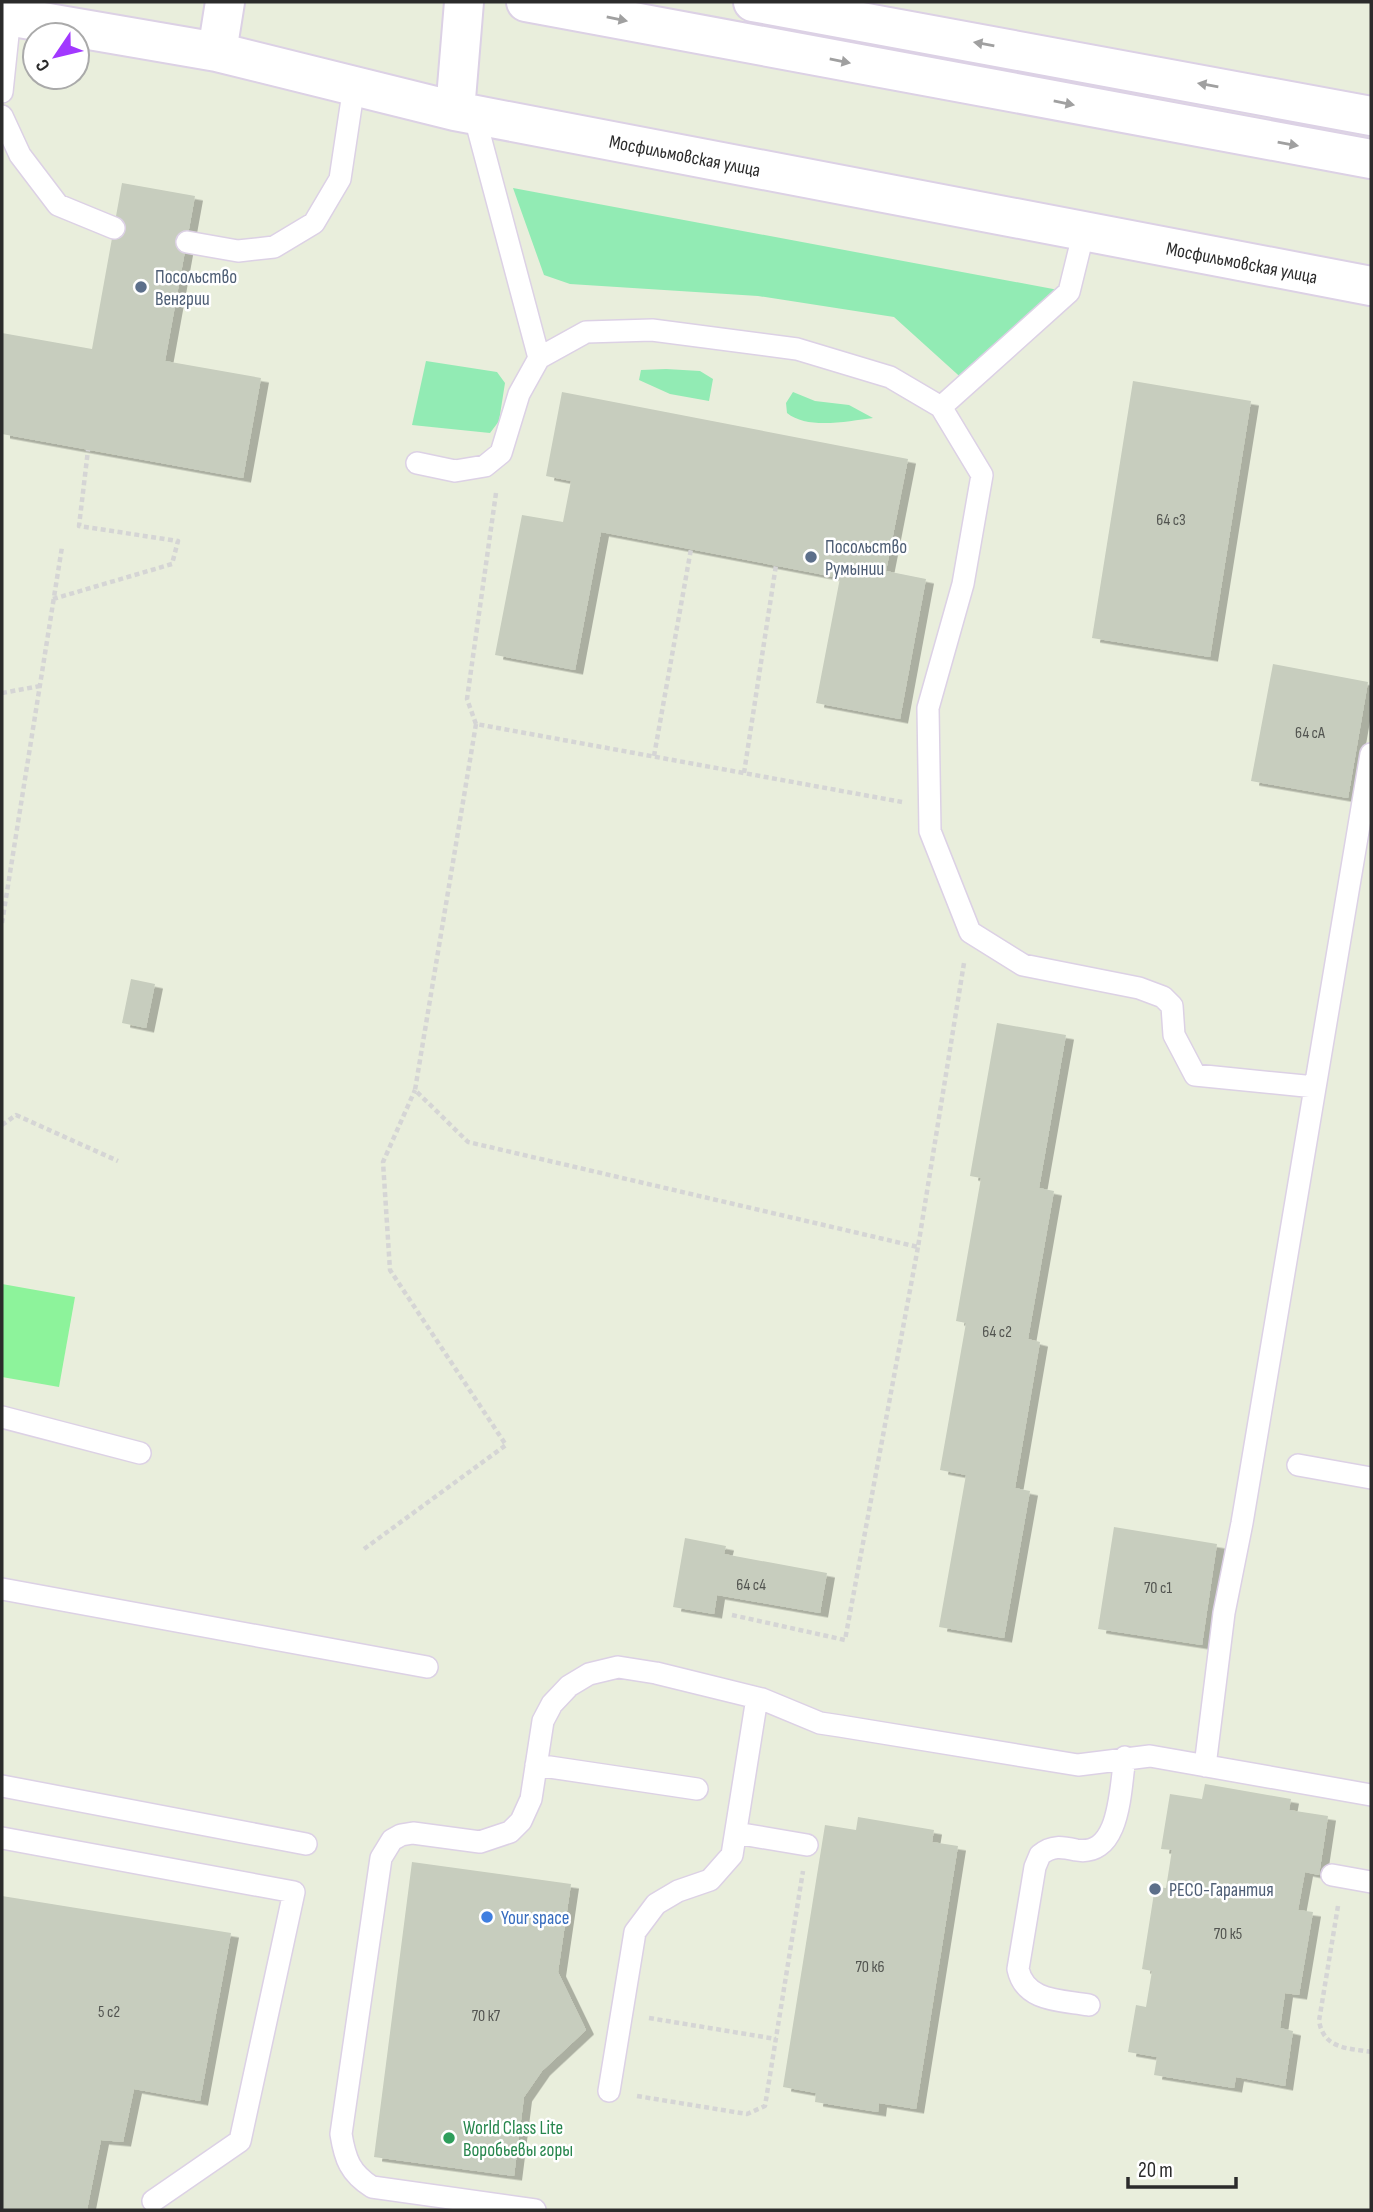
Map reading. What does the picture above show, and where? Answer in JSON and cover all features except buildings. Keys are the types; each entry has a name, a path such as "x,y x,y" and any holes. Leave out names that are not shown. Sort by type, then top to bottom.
{"street":[{"path":"217,52 225,2"},
{"path":"464,2 465,113"},
{"path":"526,2 1371,159"},
{"path":"752,2 1371,116"},
{"name":"Мосфильмовская улица","path":"6,15 217,52 465,113 1371,286"}],"lane":[{"path":"2,92 6,15"},
{"path":"187,242 238,251 274,247 314,223 340,179 354,86"},
{"path":"465,113 539,358"},
{"path":"2,116 20,155 58,205 114,228"},
{"path":"941,407 1069,292 1084,231"},
{"path":"417,463 455,471 485,466 501,453 519,394 539,358 586,332 652,330 797,349 890,377 941,407 982,475 963,584 928,708 930,831 970,932 1023,965 1139,988 1163,997 1172,1006 1174,1035 1195,1075 1315,1087"},
{"path":"1205,1766 1224,1614 1367,803 1371,754"},
{"path":"2,1417 140,1452"},
{"path":"1298,1465 1371,1478"},
{"path":"2,1589 427,1667"},
{"path":"535,2210 372,2187 357,2178 345,2159 341,2134 381,1858 386,1848 401,1835 413,1833 480,1842 510,1832 521,1821 531,1799 543,1721 552,1704 569,1686 589,1674 618,1667 656,1673 757,1698 820,1723 1052,1760 1093,1765 1125,1757 1150,1756 1371,1795"},
{"path":"609,2091 635,1932 650,1910 663,1899 718,1874 732,1855 757,1698"},
{"path":"1089,2005 1038,1996 1027,1991 1021,1983 1018,1969 1035,1867 1040,1855 1059,1846 1088,1852 1105,1843 1112,1830 1125,1757"},
{"path":"536,1765 697,1789"},
{"path":"2,1786 306,1844"},
{"path":"736,1833 807,1845"},
{"path":"2,1838 294,1892 240,2141 153,2201"},
{"path":"1337,1876 1371,1882"}],"path":[{"path":"53,599 173,564 178,541 79,526 88,450"},
{"path":"364,1549 506,1445 390,1270 383,1162 415,1090 476,724 467,699 501,453"},
{"path":"2,923 62,547"},
{"path":"654,757 691,549"},
{"path":"744,773 776,565"},
{"path":"2,693 40,687"},
{"path":"476,724 930,807"},
{"path":"732,1615 845,1640 918,1247 970,932"},
{"path":"415,1090 468,1142 918,1247"},
{"path":"2,1125 16,1115 118,1161"},
{"path":"609,2091 754,2113 765,2106 807,1845"},
{"path":"1337,1876 1319,2021 1322,2033 1328,2041 1337,2046 1371,2052"},
{"path":"621,2013 776,2039"}],"green space":[{"path":"513,188 1069,292 967,383 894,317 758,296 570,284 544,275"},
{"path":"426,361 497,372 505,383 499,421 490,433 412,425"},
{"path":"641,370 700,371 713,379 709,401 670,394 639,380"},
{"path":"793,392 815,401 849,405 873,418 817,423 796,418 787,413 786,403"},
{"path":"2,1284 75,1297 59,1387 2,1377"}],"place":[{"name":"Посольство Венгрии","path":"141,287"},
{"name":"Посольство Румынии","path":"811,557"},
{"name":"РЕСО-Гарантия","path":"1155,1889"},
{"name":"Your space","path":"487,1917"},
{"name":"World Class Lite Воробьевы горы","path":"449,2138"}]}
